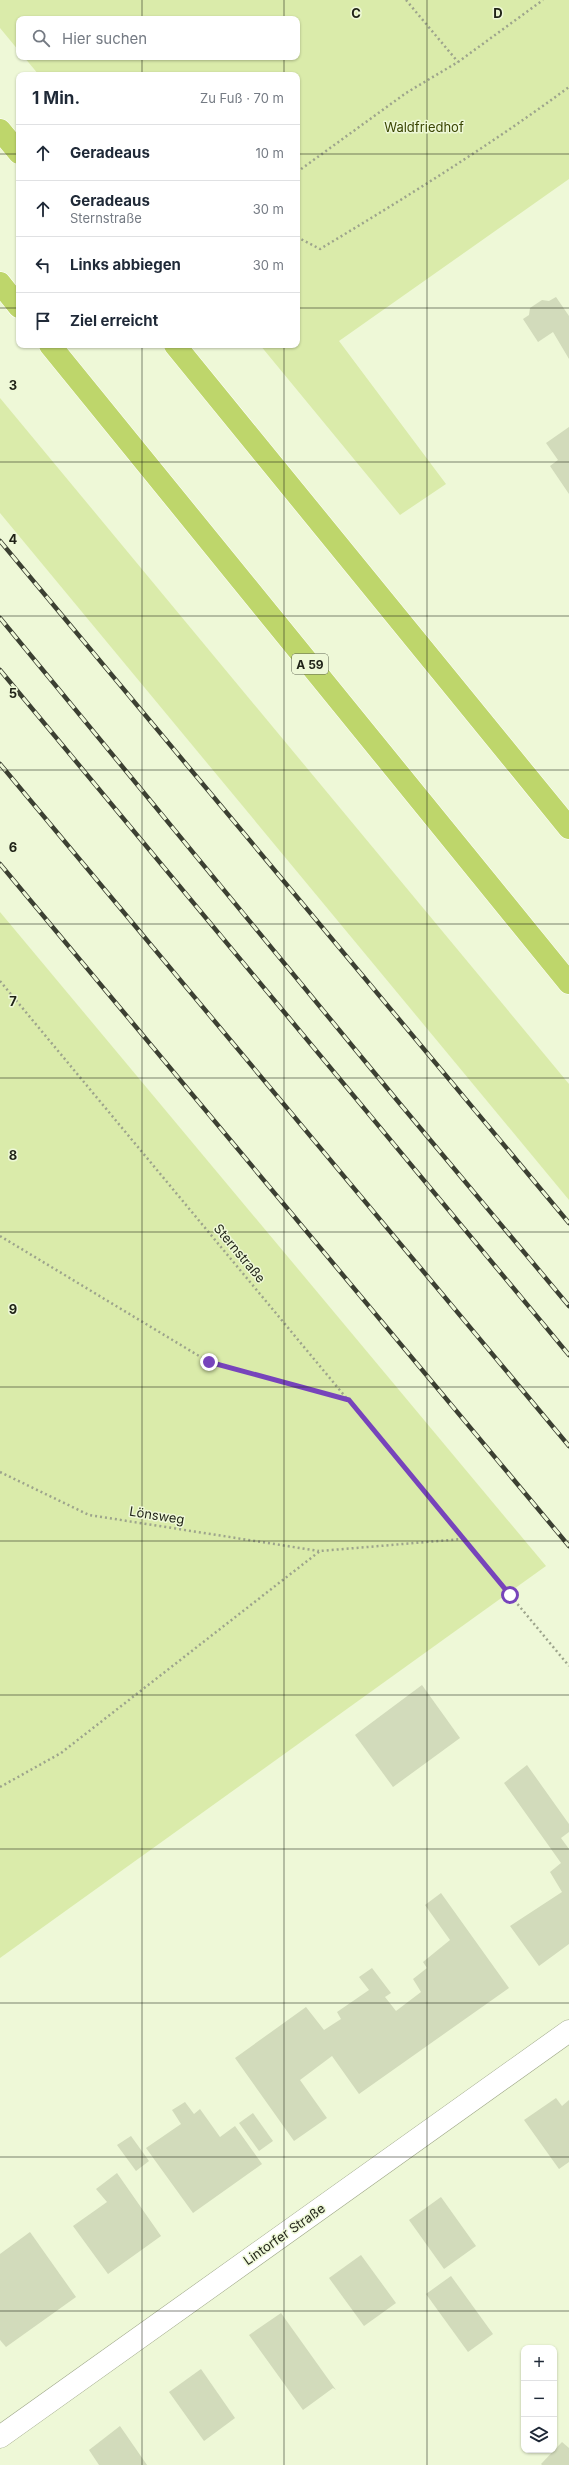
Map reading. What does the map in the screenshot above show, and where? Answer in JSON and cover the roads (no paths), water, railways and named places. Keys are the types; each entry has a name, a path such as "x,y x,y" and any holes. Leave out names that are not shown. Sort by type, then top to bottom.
{"highway":[{"path":"0,130 16,149"},
{"path":"0,283 16,303"},
{"name":"A 59","path":"52,348 569,983"},
{"path":"178,348 569,828"}],"street":[{"name":"Lintorfer Straße","path":"0,2437 569,2031"}],"railway":[{"path":"0,541 569,1223"},
{"path":"0,618 396,1099 569,1306"},
{"path":"0,670 569,1355"},
{"path":"0,764 569,1446"},
{"path":"0,864 569,1546"}],"park label":[{"name":"Waldfriedhof","path":"424,127"}]}
